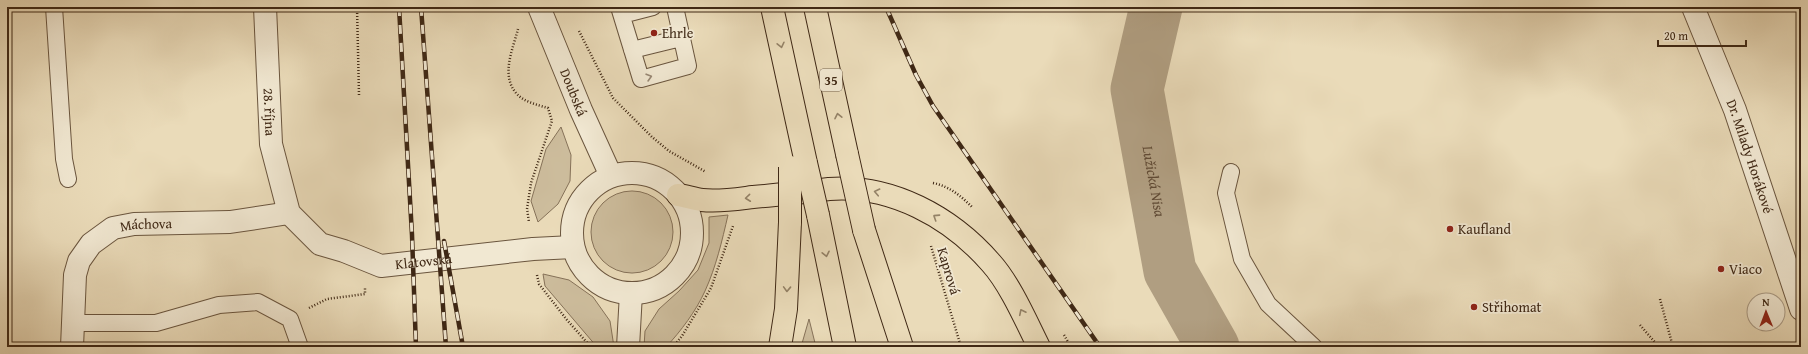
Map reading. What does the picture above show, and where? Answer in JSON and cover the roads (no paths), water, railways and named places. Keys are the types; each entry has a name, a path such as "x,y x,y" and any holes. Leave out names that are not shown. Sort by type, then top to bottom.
{"highway":[{"path":"772,7 790,87 798,165 790,222 786,309 780,347"},
{"name":"35","path":"815,7 889,347"},
{"path":"798,165 818,216 846,347"},
{"path":"678,195 703,200 733,199 849,188 892,195 914,204 935,216 967,239 992,263 1016,300 1039,347"},
{"path":"864,230 902,347"}],"street":[{"name":"28. října","path":"265,7 271,144 289,213"},
{"name":"Doubská","path":"539,7 611,176"},
{"name":"Dr. Milady Horákové","path":"1693,7 1735,110 1801,309"},
{"path":"636,173 659,180 678,195 688,212 692,231 689,250 681,267 668,281 650,290 631,293 616,291 601,284 588,275 579,262 573,247 572,230 575,212 583,197 596,185 611,176 636,173"},
{"name":"Klatovská","path":"289,213 320,244 344,251 381,266 533,249 573,247"},
{"name":"Máchova","path":"72,347 75,275 79,261 91,244 113,228 134,224 230,222 289,213"},
{"path":"628,347 631,293"}],"lane":[{"path":"54,7 64,160 68,179"},
{"path":"654,7 620,11 641,79 688,66 675,7"},
{"path":"632,50 681,38"},
{"path":"1231,172 1226,193 1242,259 1268,304 1314,347"},
{"path":"73,323 156,323 219,305 258,302 290,319 300,347"}],"waterway":[{"name":"Lužická Nisa","path":"1156,7 1137,89 1170,271 1213,347"}],"railway":[{"path":"399,7 412,235 416,347"},
{"path":"421,7 446,347"},
{"path":"886,7 916,75 933,106 1100,347"},
{"path":"444,241 463,347"}],"place":[{"name":"Ehrle","path":"654,33"},
{"name":"Kaufland","path":"1450,229"},
{"name":"Viaco","path":"1721,269"},
{"name":"Střihomat","path":"1474,307"}]}
